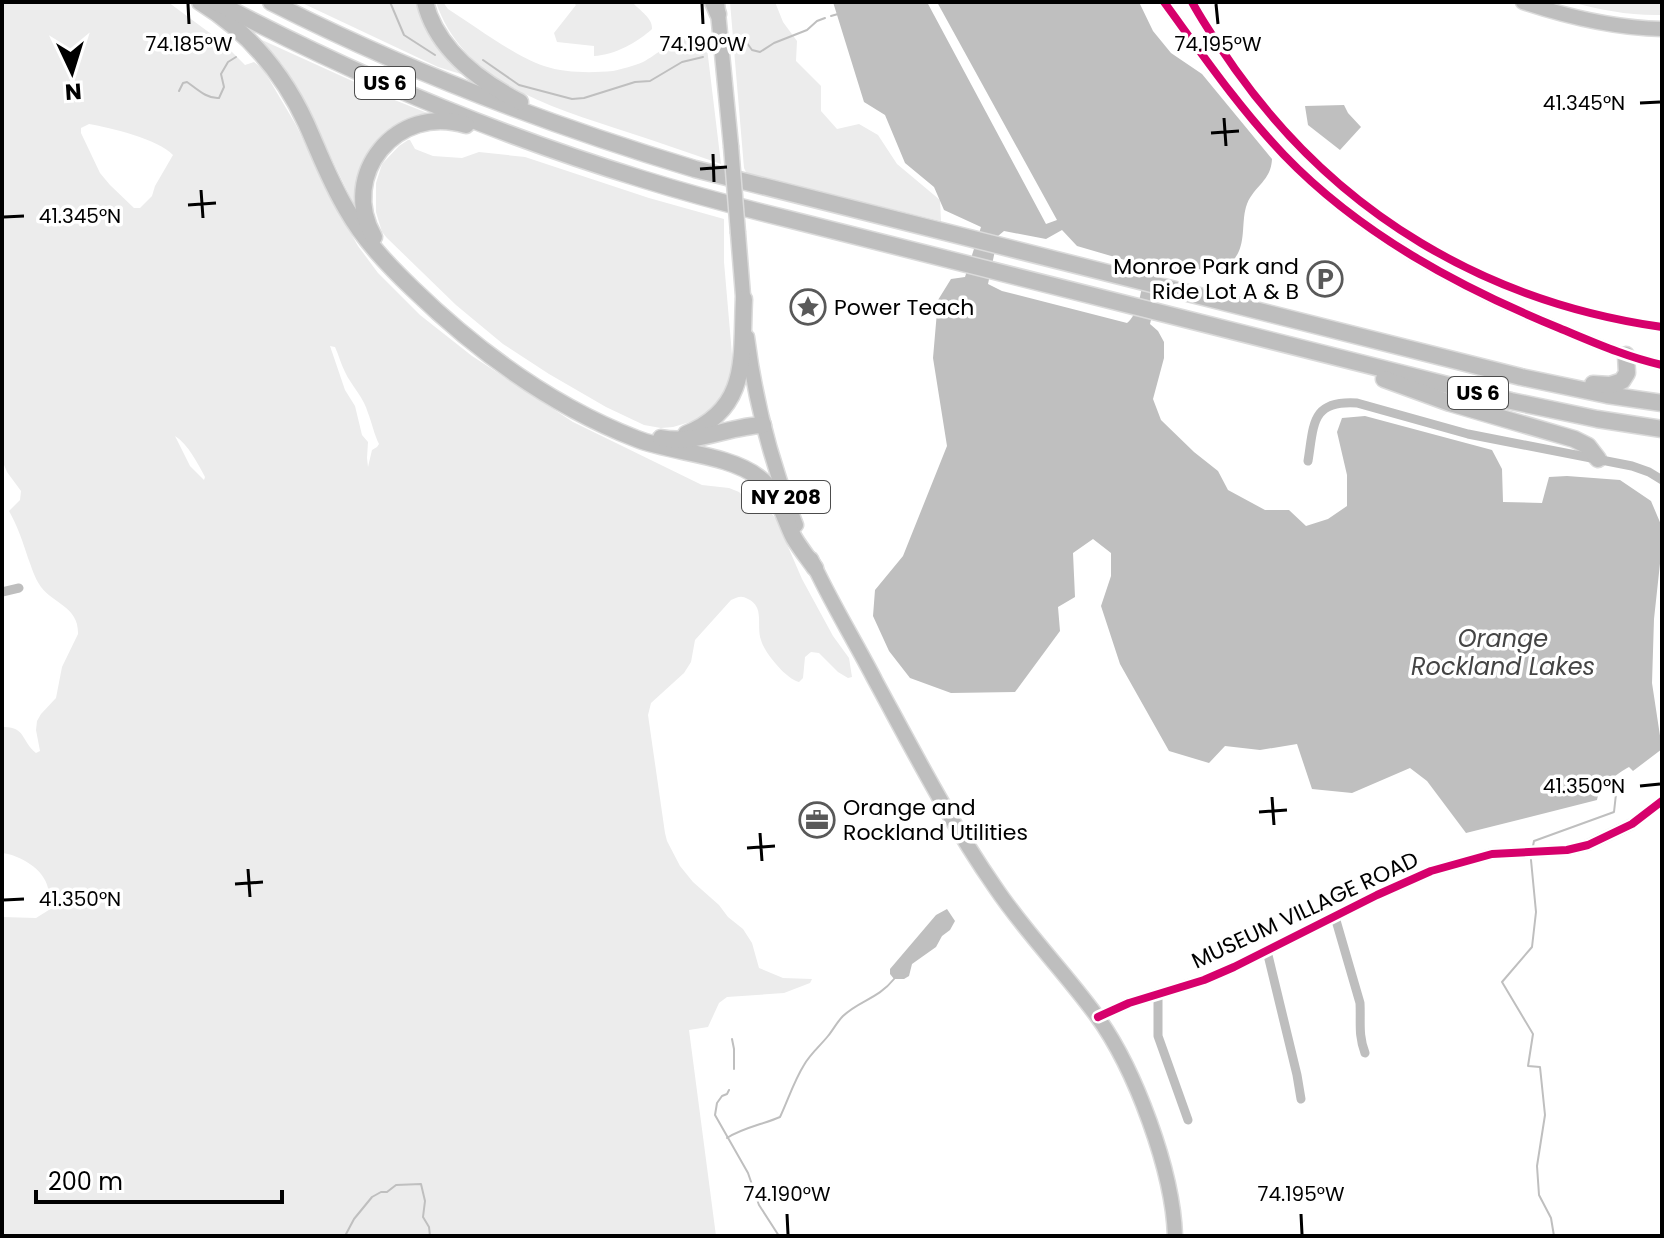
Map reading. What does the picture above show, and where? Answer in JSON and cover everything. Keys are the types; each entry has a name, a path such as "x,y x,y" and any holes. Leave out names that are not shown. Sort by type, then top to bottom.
{"highway":[{"path":"200,2 237,29 283,81 301,112 346,210 380,255 413,289 500,362 536,386 636,439 661,443 763,425"},
{"name":"US 6","path":"216,2 364,74 447,110 559,152 702,197 1511,401 1662,429"},
{"name":"US 6","path":"271,2 444,81 593,137 724,177 1550,384 1662,403"},
{"path":"425,2 440,37 477,75 504,93 593,137"},
{"path":"559,152 498,137 459,122 418,124 388,141 371,164 364,189 367,221 377,242 450,315 539,381 632,431 732,464 761,479 776,497 795,540 815,568"},
{"path":"661,443 703,426 721,412 730,399 741,367 744,299"},
{"path":"1296,348 1436,398 1574,439 1588,446 1598,459"},
{"path":"1453,360 1610,385 1619,383 1626,376 1626,355"}],"main road":[{"path":"1523,2 1596,22 1662,29"},
{"name":"NY 208","path":"716,6 751,366 763,425 789,506 815,568 952,822 996,889 1098,1017 1131,1076 1170,1191 1175,1236"}],"street":[{"path":"1164,2 1240,105 1274,144 1306,176 1399,248 1451,279 1525,314 1626,355 1662,365"},
{"path":"1308,461 1315,422 1330,405 1342,402 1357,403 1468,434 1632,466 1662,480"},
{"path":"2,592 19,588"},
{"name":"MUSEUM VILLAGE ROAD","path":"1098,1017 1129,1003 1204,980 1420,875 1492,854 1567,850 1588,845 1632,824 1662,801"},
{"path":"1335,917 1360,1003 1359,1026 1365,1053"},
{"path":"1267,951 1301,1099"},
{"path":"1158,994 1157,1031 1188,1120"}],"shaded area":[{"path":"2,2 168,2 222,42 245,65 254,62 263,69 296,125 358,246 378,273 420,315 472,356 573,422 702,485 729,488 747,500 761,500 776,519 802,579 833,636 849,658 852,677 838,672 819,653 811,652 805,657 803,678 799,682 788,676 763,645 759,617 753,602 740,597 731,600 695,640 691,662 684,673 651,703 648,715 665,833 680,866 743,929 752,943 759,968 783,978 812,979 810,983 784,993 727,997 719,1003 708,1027 689,1030 716,1236 2,1236 2,917 36,918 52,908 42,875 23,860 2,853 2,727 15,729 36,753 40,751 37,721 56,698 62,667 78,634 70,612 46,593 35,576 9,511 20,500 21,491 2,460","holes":["89,124 146,139 173,155 152,196 140,208 134,208 100,173 81,133 81,128","330,346 335,347 345,372 364,402 379,444 372,450 368,467 368,442 362,435 355,406 345,390","175,436 192,455 204,480 190,466"]},
{"path":"300,2 417,2 434,42 464,75 438,67"},
{"path":"436,2 443,2 448,9 520,55 561,70 613,71 643,62 675,42 692,38 700,41 707,48 721,164 571,113 515,89 467,54 449,30"},
{"path":"573,2 632,2 648,18 652,29 626,47 594,56 594,46 557,42 554,33 576,5"},
{"path":"730,2 775,2 783,22 797,41 796,61 821,86 821,111 837,129 859,124 878,135 897,164 940,200 941,221 747,174"},
{"path":"1571,2 1662,2 1662,15 1616,12"},
{"path":"262,40 430,114 397,124 373,144 359,173 355,207 299,91"},
{"path":"408,140 415,149 433,156 462,158 479,152 525,157 724,219 724,262 733,366 723,396 697,420 673,427 644,425 606,407 503,344 456,305 382,232 376,212 376,183 382,164"}],"water":[{"name":"Orange Rockland Lakes","path":"833,2 927,2 1046,224 1057,220 937,2 1139,2 1153,31 1171,53 1202,74 1272,159 1269,173 1247,204 1242,243 1231,262 1218,272 1191,268 1169,271 1161,278 1150,324 1164,342 1164,358 1153,399 1161,420 1218,471 1228,490 1265,510 1289,510 1306,526 1328,519 1347,506 1347,475 1337,432 1342,418 1365,416 1492,450 1502,469 1503,502 1542,503 1549,477 1620,480 1651,501 1662,527 1652,683 1662,749 1633,771 1629,767 1614,777 1605,785 1597,800 1466,833 1427,781 1410,768 1352,793 1312,789 1297,744 1260,750 1225,746 1209,763 1169,751 1120,664 1101,606 1111,576 1111,553 1093,539 1073,553 1075,597 1058,607 1060,631 1015,692 951,693 910,678 889,651 873,616 875,590 903,556 947,446 933,358 938,300 951,279 965,277 981,227 944,210 934,187 905,163 885,115 864,102","holes":["1062,230 1077,246 1142,265 1140,296 1135,312 1127,323 1002,291 988,284 998,236 1004,231 1046,239"]},
{"path":"1344,105 1361,127 1340,150 1308,125 1305,106"},
{"path":"947,909 955,921 950,930 936,947 912,964 909,976 894,979 890,969 936,915"}],"waterway":[{"path":"390,2 404,35 435,55"},
{"path":"831,16 838,14"},
{"path":"739,40 744,39 752,50 760,52 825,18"},
{"path":"179,91 187,82 206,95 219,98 224,87 221,74 228,62 236,57"},
{"path":"483,60 519,85 572,99 650,81 682,62 703,57"},
{"path":"1533,846 1534,841 1614,812 1616,794 1608,783"},
{"path":"1531,860 1536,912 1532,947 1502,982 1533,1034 1528,1066 1540,1067 1545,1115 1537,1166 1539,1195 1551,1218 1554,1236"},
{"path":"727,1138 780,1117 806,1061 841,1018 882,991 894,979"},
{"path":"732,1039 734,1069"},
{"path":"729,1090 717,1103 715,1115 748,1173 759,1205 779,1236"},
{"path":"345,1236 372,1197 396,1185 421,1184 425,1201 423,1217 430,1236"}],"cycle path":[{"path":"1164,2 1267,137 1345,210 1412,256 1485,295 1597,344 1662,365"},
{"path":"1192,2 1235,69 1276,121 1320,167 1369,208 1421,243 1477,273 1536,297 1597,315 1662,327"},
{"path":"1098,1017 1129,1003 1204,980 1234,967 1431,871 1492,854 1567,850 1588,845 1632,824 1662,801"}],"place":[{"name":"Monroe Park and Ride Lot A & B","path":"1325,279"},
{"name":"Power Teach","path":"808,307"},
{"name":"Orange and Rockland Utilities","path":"817,820"}]}
